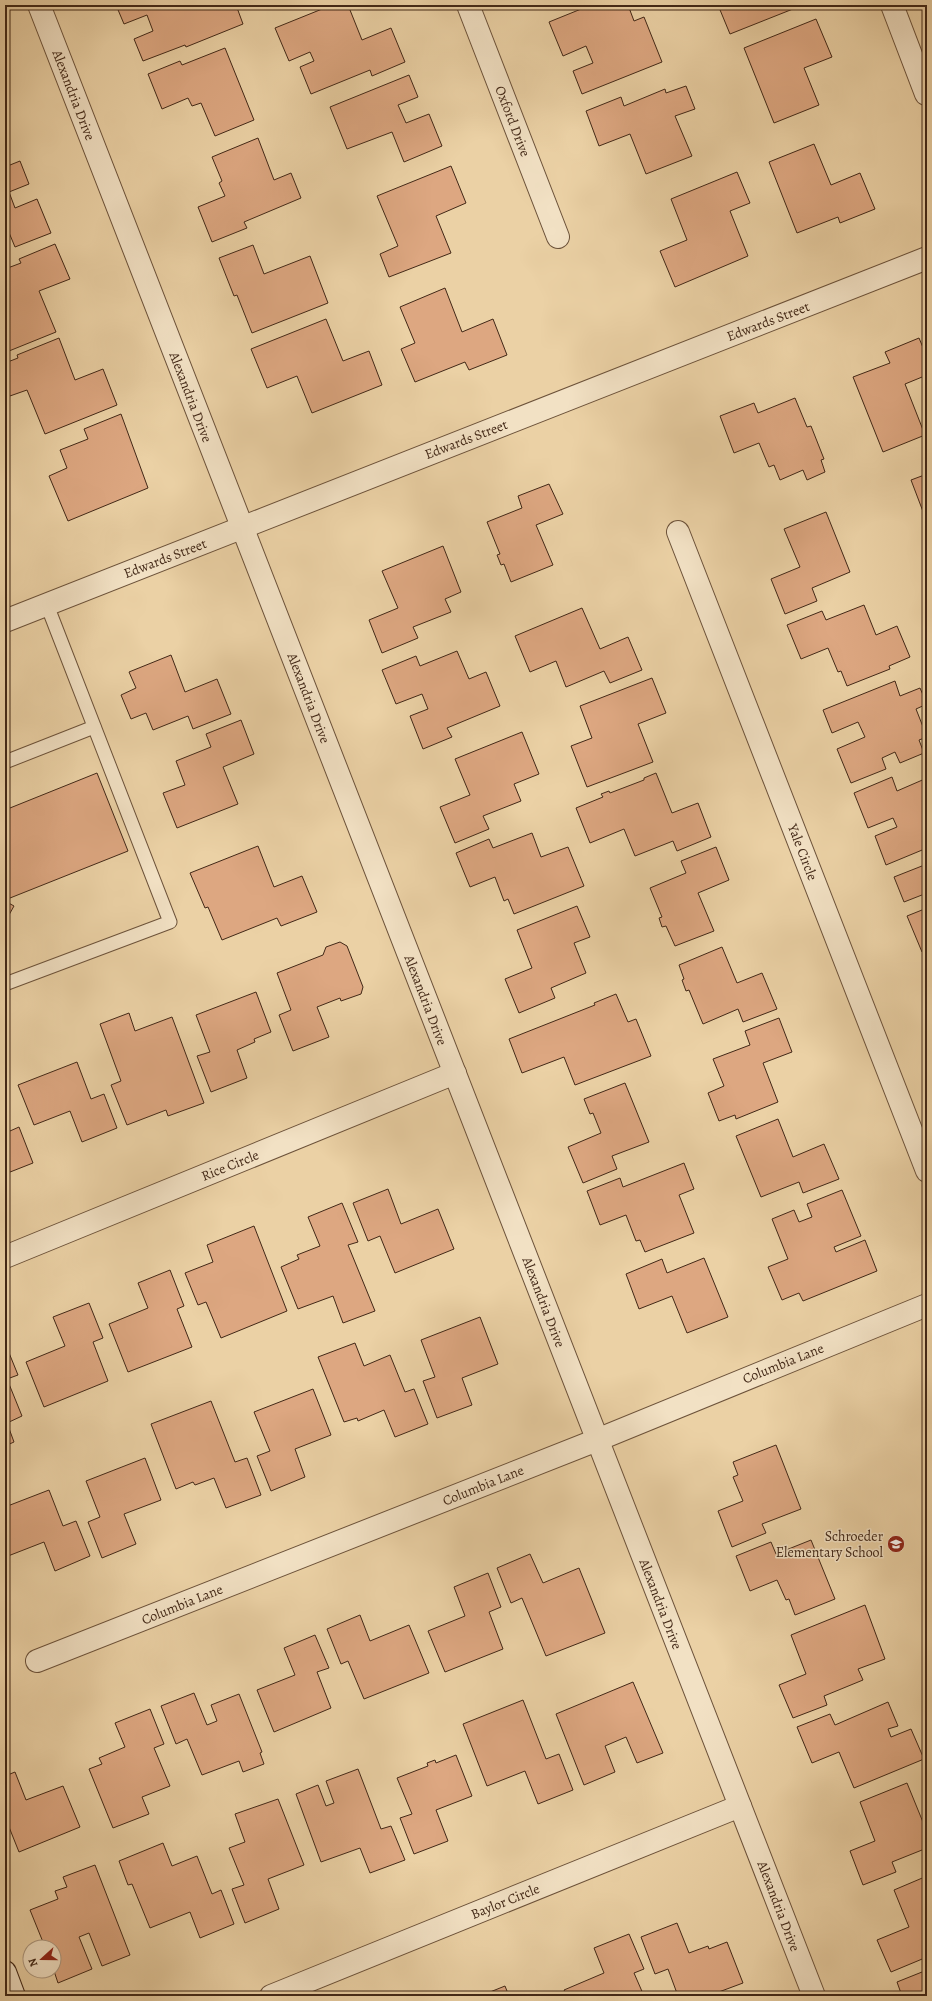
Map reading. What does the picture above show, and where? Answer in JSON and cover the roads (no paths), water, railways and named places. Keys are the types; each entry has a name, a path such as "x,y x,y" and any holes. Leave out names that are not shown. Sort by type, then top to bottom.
{"street":[{"name":"Alexandria Drive","path":"39,5 814,1996"},
{"name":"Oxford Drive","path":"468,5 558,237"},
{"path":"892,5 926,94"},
{"name":"Edwards Street","path":"5,621 927,258"},
{"name":"Yale Circle","path":"678,532 927,1172"},
{"name":"Rice Circle","path":"5,1257 455,1073"},
{"name":"Columbia Lane","path":"37,1661 597,1440 927,1305"},
{"name":"Baylor Circle","path":"270,1996 740,1806"},
{"path":"5,1972 14,1996"}],"lane":[{"path":"5,984 170,922 47,604"},
{"path":"5,762 94,727"}],"place":[{"name":"Schroeder Elementary School","path":"896,1544"}]}
